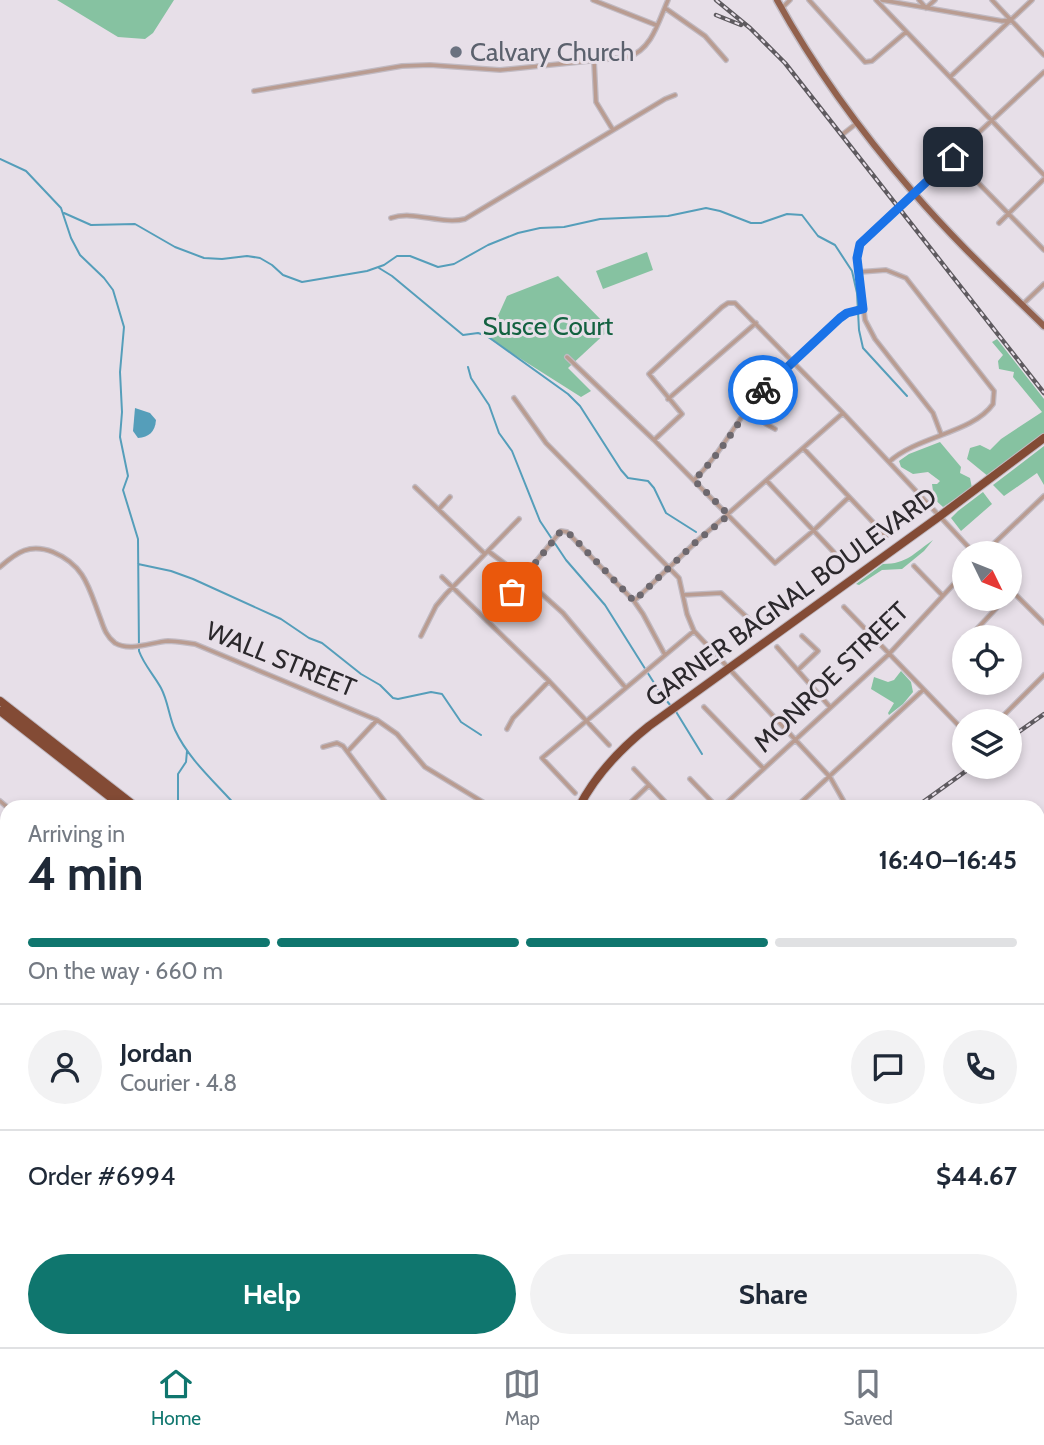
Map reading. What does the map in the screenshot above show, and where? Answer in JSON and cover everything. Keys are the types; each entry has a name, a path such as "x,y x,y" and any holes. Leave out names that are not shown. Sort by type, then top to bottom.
{"highway":[{"name":"GARNER BAGNAL BOULEVARD","path":"583,800 596,779 625,745 1044,438"},
{"path":"0,701 127,800"},
{"path":"0,711 114,800"}],"main road":[{"path":"777,0 811,57 857,123 914,194 1044,326"}],"street":[{"path":"593,0 656,25"},
{"path":"254,91 402,66 430,65 500,70 636,55 648,44 668,0"},
{"path":"782,8 790,0"},
{"path":"809,0 864,62 872,61 906,32"},
{"path":"876,0 1044,177 999,223"},
{"path":"881,0 1002,21 1010,20"},
{"path":"919,0 926,8"},
{"path":"926,8 935,0"},
{"path":"992,0 1044,55"},
{"path":"950,77 1032,0"},
{"path":"665,8 705,36 726,60"},
{"path":"593,61 596,102 613,130"},
{"path":"941,434 933,413 869,330 863,309 858,251 864,239 1044,72"},
{"path":"391,218 400,216 452,221 465,219 675,95"},
{"path":"843,134 857,123"},
{"path":"940,132 959,152"},
{"path":"953,157 1044,250"},
{"path":"859,272 886,270 906,278 994,391 995,398 989,409 969,422 908,447 889,462"},
{"path":"1022,305 1044,284"},
{"path":"654,440 682,414 649,374 722,307 735,303 963,541"},
{"path":"694,480 719,452 749,407 793,361 847,313 863,309"},
{"path":"668,399 755,323"},
{"path":"568,358 654,440 775,563 849,497"},
{"path":"749,407 757,392 754,389"},
{"path":"744,392 751,400"},
{"path":"514,398 546,443 679,578 687,614 694,631 796,739 830,778 843,800"},
{"path":"749,407 766,425 775,429"},
{"path":"634,601 843,413"},
{"path":"804,449 886,536"},
{"path":"766,481 844,564"},
{"path":"415,487 486,552 524,578 570,621 625,687"},
{"path":"996,541 1044,495"},
{"path":"439,509 450,497"},
{"path":"421,636 436,606 519,519"},
{"path":"487,621 561,531 571,535 634,601 665,654"},
{"name":"WALL STREET","path":"0,567 21,551 30,548 48,550 73,562 80,570 104,630 119,645 133,646 166,641 195,645 377,720 397,734 425,767 479,800"},
{"path":"914,566 942,595"},
{"path":"442,577 549,681 610,745"},
{"name":"MONROE STREET","path":"727,800 889,654 952,585"},
{"path":"684,595 721,593 753,623"},
{"path":"1022,602 1044,623"},
{"path":"844,607 952,720"},
{"path":"981,625 994,611"},
{"path":"575,793 541,758 694,631"},
{"path":"799,670 818,651 802,636"},
{"path":"777,647 830,707"},
{"path":"1010,709 1044,675"},
{"path":"507,729 513,718 549,681"},
{"path":"804,800 923,690"},
{"path":"705,707 763,768"},
{"path":"348,751 377,720"},
{"path":"323,747 337,743 348,751 384,800"},
{"path":"634,769 663,800"},
{"path":"690,779 712,800"},
{"path":"633,800 649,785"}],"green space":[{"path":"57,0 174,0 153,33 145,39 118,37"},
{"path":"647,252 653,270 603,289 596,271"},
{"name":"Susce Court","path":"558,276 610,329 568,368 591,391 581,397 488,338 507,296"},
{"path":"997,339 1044,399 1044,434 989,477 967,459 970,448 980,445 990,450 1001,439 1042,412 1013,377 1014,372 999,369 998,361 1003,355 992,342"},
{"path":"940,442 961,467 960,473 970,478 972,488 943,507 931,496 932,484 940,481 928,472 913,474 901,467 899,461 909,454"},
{"path":"1044,446 1044,485 1037,473 1004,496 993,485"},
{"path":"983,492 992,504 961,531 951,518"},
{"path":"933,540 902,569 882,570 859,585 856,584 883,564 904,560"},
{"path":"901,671 911,682 913,692 889,715 894,703 871,689 874,677 888,682 894,680"}],"water":[{"path":"135,408 150,413 156,420 151,433 138,438 133,431"}],"waterway":[{"path":"0,159 26,171 61,208 80,255 113,290 124,327 120,372 120,437 128,476 123,490 138,539 139,651 163,693 181,741 195,761 231,800"},
{"path":"64,213 91,225 135,224 175,247 204,258 260,258 283,275 302,282 367,271 384,265 397,256 410,256 438,267 454,264 488,245 518,233 600,219 668,216 706,208 751,223 761,223 787,214 802,215 818,236 835,245 852,271 863,348 907,396"},
{"path":"379,268 463,335 478,333 487,336 568,394 580,406 628,478 648,481 666,513 696,532"},
{"path":"468,367 471,378 489,405 499,433 512,451 540,521 566,560 605,605 671,706"},
{"path":"138,564 193,579 281,619 309,638 322,643 361,674 380,685 393,698 431,692 442,694 461,722 481,735"},
{"path":"675,710 702,754"},
{"path":"178,800 178,774 186,762 187,751"}],"railway":[{"path":"716,0 750,28 785,63 1044,393"},
{"path":"716,15 741,25"},
{"path":"1022,730 1044,714"},
{"path":"926,800 955,779"}],"way so far":[{"path":"512,592 561,531 571,535 634,601 697,541 729,515 694,480 719,452 763,390"}],"place":[{"name":"Calvary Church","path":"456,52"}],"route":[{"path":"763,390 840,318 847,313 863,309 857,258 860,244 953,157"}]}
